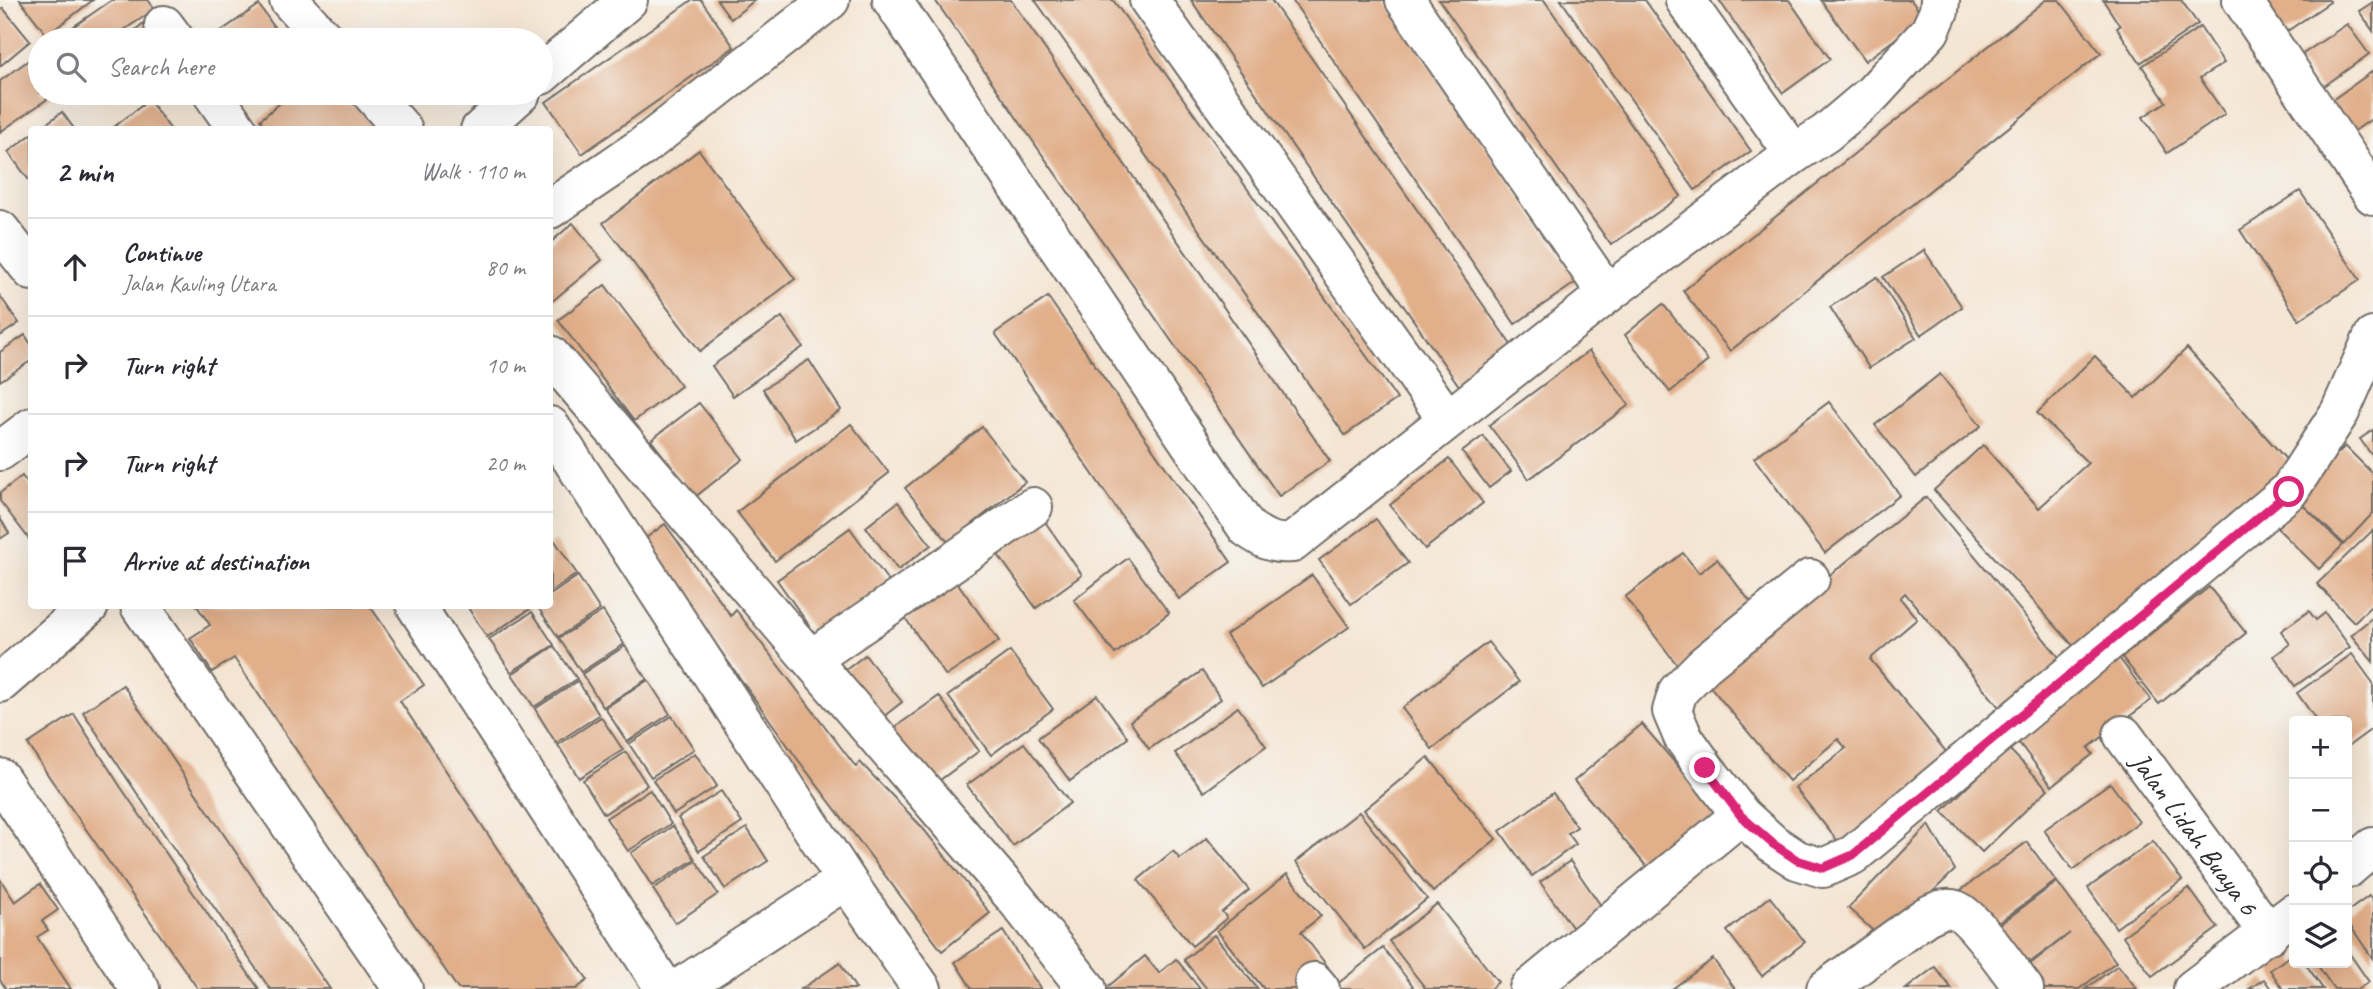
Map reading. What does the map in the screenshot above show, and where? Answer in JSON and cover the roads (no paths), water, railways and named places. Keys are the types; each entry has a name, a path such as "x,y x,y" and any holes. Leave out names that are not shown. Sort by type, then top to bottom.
{"street":[{"path":"289,0 314,28"},
{"path":"553,65 628,0"},
{"path":"553,207 642,147 831,0"},
{"path":"892,0 1247,528 1278,545 1292,543 1607,294 1826,133 1872,94 1930,31 1939,11 1940,0"},
{"path":"1149,0 1447,419"},
{"path":"1405,0 1607,294"},
{"path":"1685,0 1794,154"},
{"path":"2242,0 2373,195"},
{"path":"220,105 235,126"},
{"path":"381,105 400,126"},
{"path":"484,126 508,105"},
{"path":"0,230 28,266"},
{"path":"1810,579 1704,664 1678,691 1672,711 1683,737 1741,816 1773,844 1797,860 1823,868 1853,855 2289,492 2340,412 2373,337"},
{"path":"553,358 1015,898 1087,989"},
{"path":"0,451 28,430"},
{"path":"553,431 846,880 922,989"},
{"path":"811,659 1033,507"},
{"path":"0,683 86,609"},
{"path":"142,609 403,989"},
{"path":"418,609 665,989"},
{"name":"Jalan Lidah Buaya 6","path":"2123,734 2282,923"},
{"path":"0,778 140,989"},
{"path":"1529,989 1741,816"},
{"path":"2352,865 2373,848"},
{"path":"678,989 846,880"},
{"path":"1826,989 1940,909 1954,909 1968,918 2024,989"},
{"path":"2193,989 2282,923"}]}
